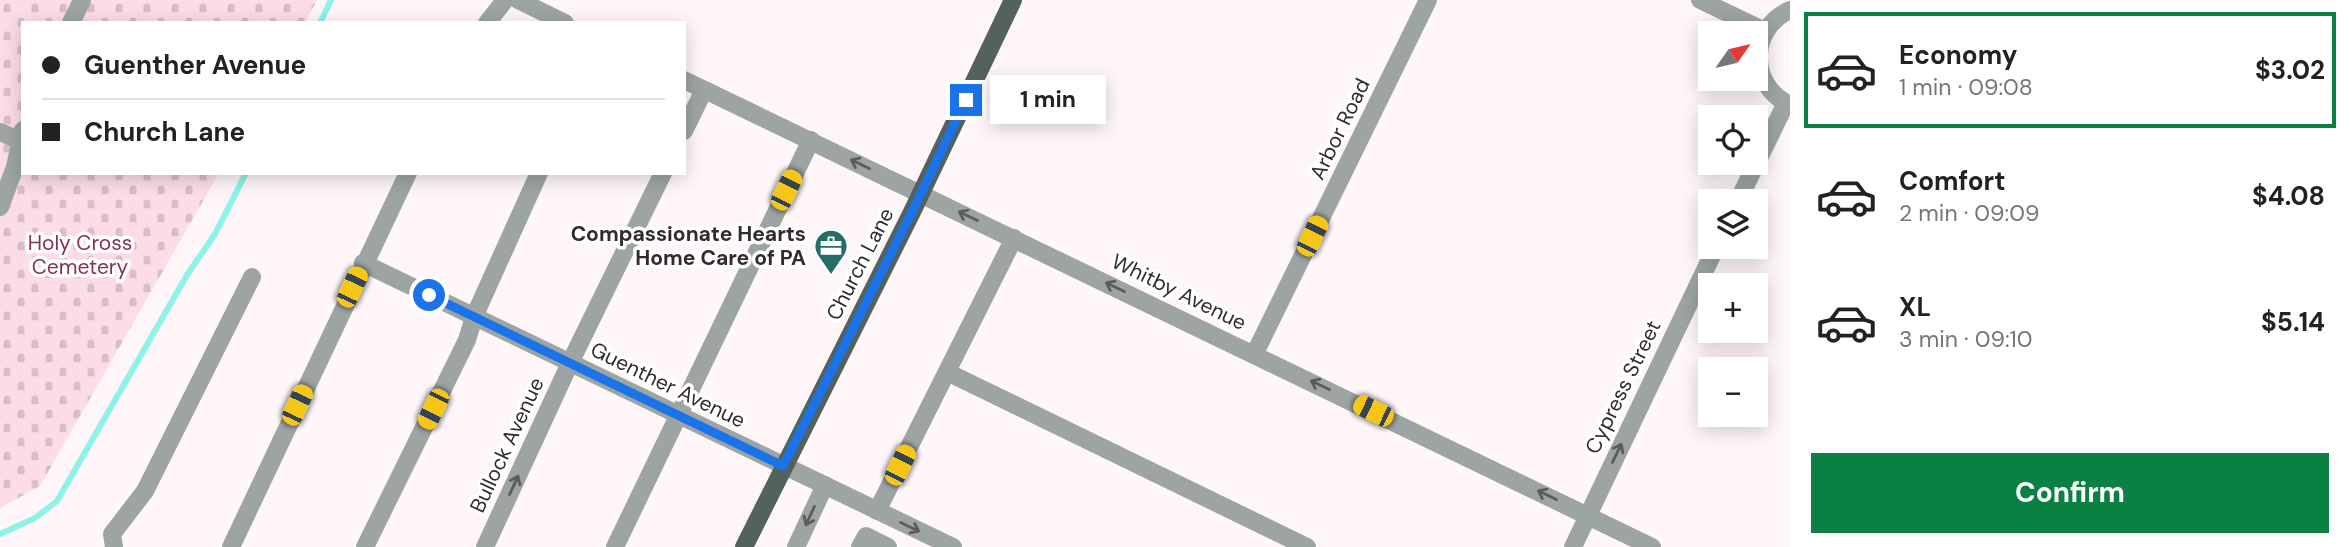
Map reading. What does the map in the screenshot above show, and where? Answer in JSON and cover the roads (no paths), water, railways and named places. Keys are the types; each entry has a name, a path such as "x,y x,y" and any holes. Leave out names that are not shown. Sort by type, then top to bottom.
{"main road":[{"name":"Church Lane","path":"744,547 921,194 1013,0"}],"street":[{"path":"72,21 82,0"},
{"path":"489,21 505,0"},
{"path":"518,0 561,21"},
{"name":"Arbor Road","path":"1255,353 1428,0"},
{"path":"1700,0 1744,21"},
{"path":"1768,28 1790,10"},
{"name":"Whitby Avenue","path":"686,81 1255,353 1652,547"},
{"path":"1744,189 1788,104 1768,88"},
{"path":"686,127 704,90"},
{"path":"0,132 21,135 15,167 0,207"},
{"path":"615,547 811,140"},
{"path":"231,547 363,263 407,175"},
{"path":"365,547 467,340 474,317 538,175"},
{"name":"Bullock Avenue","path":"485,547 570,363 662,175"},
{"path":"877,511 1014,238"},
{"name":"Cypress Street","path":"1573,547 1710,259"},
{"name":"Guenther Avenue","path":"363,263 951,547"},
{"path":"114,547 112,534 145,491 252,277"},
{"path":"947,372 1307,547"},
{"path":"796,547 824,485"},
{"path":"860,547 866,536 888,547"}],"waterway":[{"path":"321,21 331,0"},
{"path":"0,534 35,518 57,501 187,275 215,234 245,175"}],"place":[{"name":"Compassionate Hearts Home Care of PA","path":"831,276"}],"park label":[{"name":"Holy Cross Cemetery","path":"80,255"}]}
